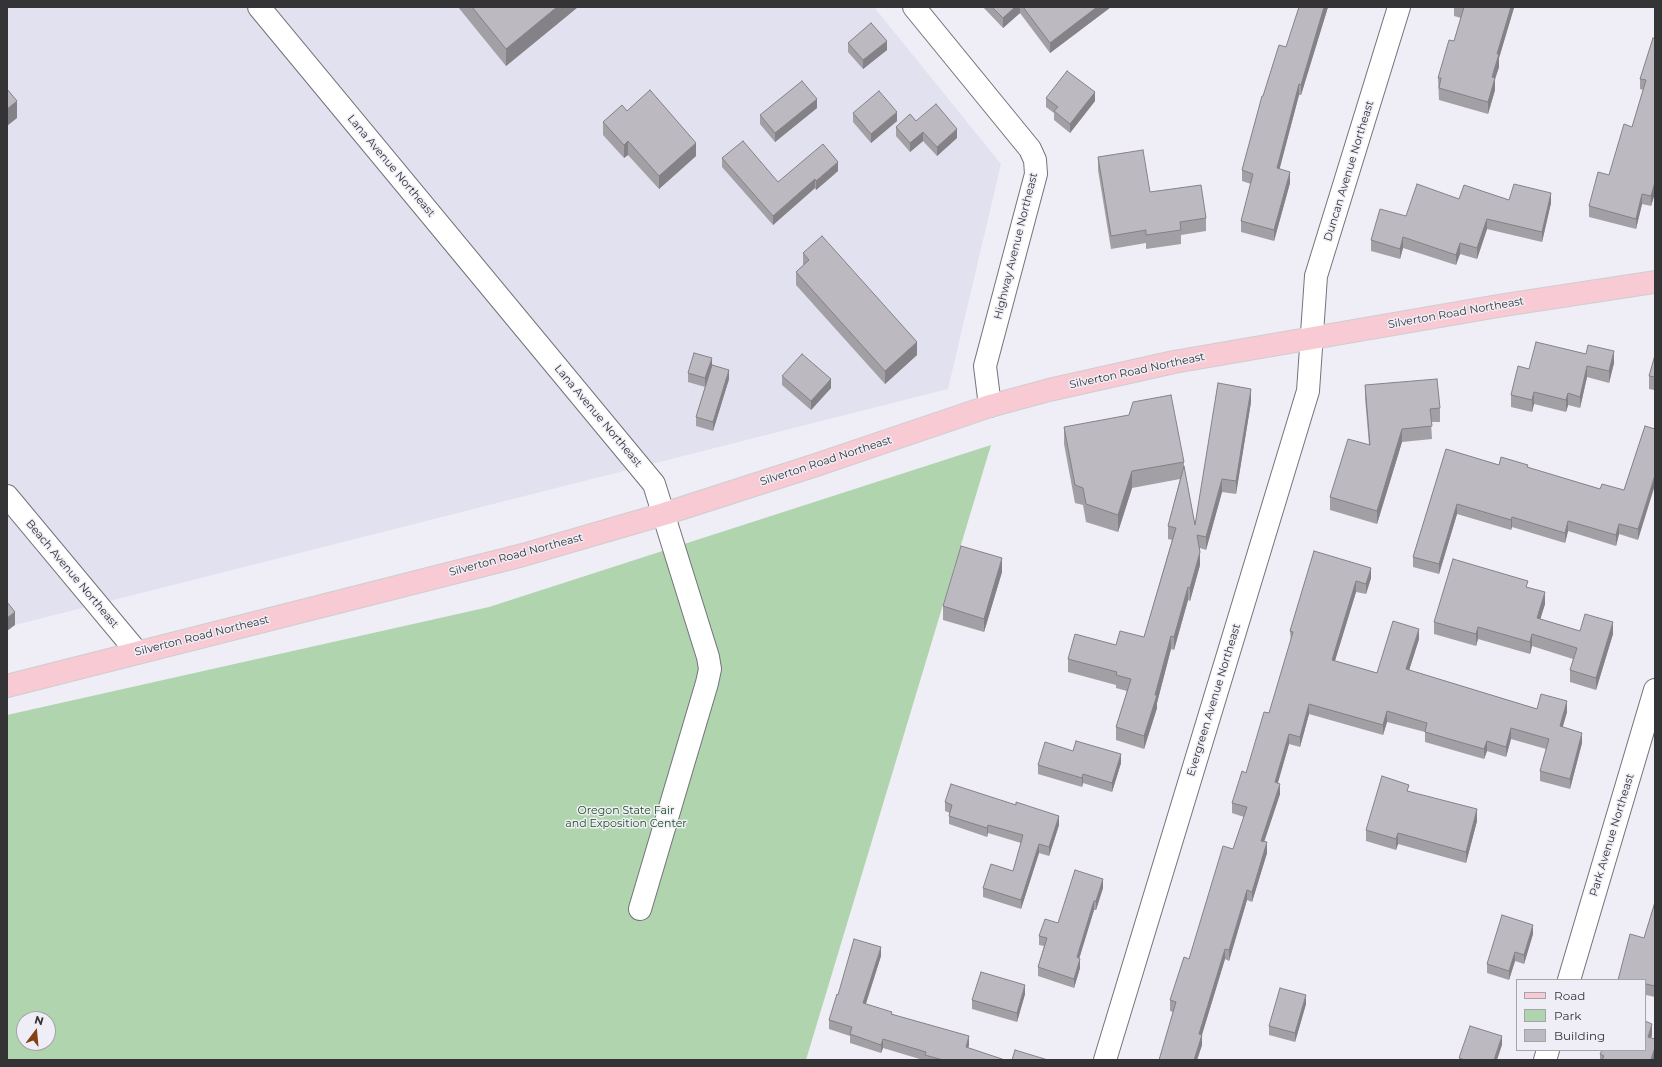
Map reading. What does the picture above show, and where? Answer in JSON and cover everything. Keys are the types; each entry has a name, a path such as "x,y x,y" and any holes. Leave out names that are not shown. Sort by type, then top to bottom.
{"main road":[{"name":"Silverton Road Northeast","path":"7,686 523,555 664,514 816,465 990,406 1049,390 1174,362 1504,304 1655,282"}],"street":[{"name":"Lana Avenue Northeast","path":"259,7 654,484 708,657 710,669 640,909"},
{"name":"Highway Avenue Northeast","path":"914,7 1030,149 1035,160 1036,174 985,366 990,406"},
{"name":"Duncan Avenue Northeast","path":"1312,338 1316,276 1399,7"},
{"name":"Evergreen Avenue Northeast","path":"1105,1060 1308,392 1312,338"},
{"name":"Beach Avenue Northeast","path":"7,496 137,652"},
{"name":"Park Avenue Northeast","path":"1570,979 1655,690"}],"shaded area":[{"path":"7,7 874,7 1001,164 948,389 7,627"}],"green space":[{"name":"Oregon State Fair and Exposition Center","path":"991,445 806,1060 7,1060 7,715 489,607"}],"building":[{"path":"472,7 557,7 506,49"},
{"path":"992,7 1015,7 1003,18"},
{"path":"1023,7 1097,7 1050,43"},
{"path":"1299,7 1324,7 1301,85 1299,84 1277,168 1290,172 1274,230 1241,221 1253,174 1242,170 1262,96 1279,45 1286,47"},
{"path":"1464,7 1511,7 1497,54 1499,54 1492,77 1495,78 1488,102 1439,88 1441,78 1438,78 1449,40 1454,41"},
{"path":"871,23 887,41 863,60 848,43"},
{"path":"1653,38 1655,39 1655,182 1651,196 1642,194 1636,219 1589,206 1598,172 1609,175 1624,124 1632,127 1646,80 1640,79"},
{"path":"1067,71 1095,92 1070,124 1054,111 1058,107 1046,98"},
{"path":"802,81 817,99 775,133 760,115"},
{"path":"7,89 17,101 7,109"},
{"path":"650,90 696,143 659,176 628,141 624,145 603,122 622,105 627,111"},
{"path":"879,91 897,112 871,134 853,113"},
{"path":"936,104 957,129 937,147 923,132 910,143 896,127 910,114 916,121"},
{"path":"743,141 778,182 823,144 838,162 816,181 815,179 773,216 722,158"},
{"path":"1143,150 1150,192 1201,185 1206,218 1180,222 1181,230 1146,235 1146,230 1111,236 1098,157"},
{"path":"1417,184 1459,199 1464,185 1509,200 1514,184 1551,193 1542,232 1487,219 1477,248 1460,243 1456,255 1403,237 1400,249 1371,240 1380,209 1406,216"},
{"path":"822,236 917,342 885,371 796,272 809,260 803,253"},
{"path":"1536,342 1586,354 1588,345 1614,351 1609,371 1587,366 1580,397 1568,393 1566,400 1534,392 1532,400 1511,395 1518,366 1529,369"},
{"path":"694,353 712,358 705,378 688,373"},
{"path":"802,354 831,379 811,401 782,376"},
{"path":"1655,355 1655,377 1649,376"},
{"path":"712,365 729,370 713,422 696,417"},
{"path":"1437,379 1440,408 1430,409 1432,426 1402,429 1377,511 1330,497 1348,439 1370,445 1365,385"},
{"path":"1218,383 1251,389 1236,481 1222,479 1206,537 1197,535 1200,552 1190,588 1188,587 1174,637 1171,636 1155,695 1157,695 1144,736 1116,727 1131,679 1116,675 1117,672 1068,659 1075,634 1116,645 1120,631 1144,637 1176,528 1168,526 1184,466 1195,525"},
{"path":"1171,395 1184,462 1132,471 1118,515 1086,504 1083,488 1075,485 1064,427 1129,415 1133,402"},
{"path":"1645,426 1655,429 1655,475 1638,529 1619,524 1616,535 1568,521 1565,533 1512,517 1511,520 1457,504 1439,564 1413,557 1446,449 1499,465 1501,457 1528,465 1527,467 1600,489 1602,484 1624,490"},
{"path":"961,546 1002,558 984,619 943,606"},
{"path":"1314,551 1371,568 1366,584 1356,581 1332,660 1377,673 1393,621 1419,629 1406,669 1537,709 1541,694 1567,701 1560,726 1582,733 1570,779 1540,771 1549,739 1511,728 1506,747 1487,741 1484,749 1425,732 1427,723 1387,711 1383,725 1309,704 1300,737 1289,734 1275,782 1280,784 1261,841 1267,842 1252,892 1247,890 1229,950 1225,949 1199,1034 1202,1035 1194,1060 1159,1060 1176,1002 1170,1000 1184,957 1189,959 1223,846 1233,849 1247,807 1232,803 1242,771 1246,773 1264,712 1269,713 1293,632 1290,631"},
{"path":"1453,559 1528,581 1526,587 1545,592 1537,618 1580,631 1585,614 1613,622 1596,678 1570,670 1577,648 1532,634 1530,642 1478,627 1476,634 1434,622"},
{"path":"7,602 15,612 7,618"},
{"path":"1076,741 1121,754 1112,783 1083,774 1082,778 1038,765 1045,742 1073,751"},
{"path":"1382,776 1409,785 1407,791 1477,809 1466,852 1398,833 1396,839 1366,830"},
{"path":"951,784 1016,805 1016,802 1059,816 1049,847 1039,844 1021,900 983,888 991,864 1013,871 1023,835 988,825 987,828 949,816 952,805 945,802"},
{"path":"1075,870 1103,879 1096,901 1094,901 1077,957 1080,959 1074,979 1038,967 1047,938 1039,936 1045,919 1058,923"},
{"path":"1655,902 1655,986 1646,984 1646,979 1618,979 1630,934 1644,938"},
{"path":"1502,915 1533,925 1524,955 1515,952 1509,971 1487,964"},
{"path":"854,939 881,947 863,1003 892,1012 891,1014 969,1036 966,1047 1005,1060 943,1060 925,1055 926,1052 883,1039 881,1045 850,1034 852,1027 829,1020 837,994 838,995"},
{"path":"981,972 1025,985 1017,1013 972,1000"},
{"path":"1280,988 1306,995 1295,1033 1269,1026"},
{"path":"1646,1021 1652,1024 1648,1037 1655,1039 1655,1047 1651,1060 1602,1060 1604,1056 1600,1054 1602,1051 1646,1051"},
{"path":"1470,1026 1502,1036 1494,1060 1465,1060 1459,1058"},
{"path":"1015,1050 1048,1060 1012,1060"}]}
